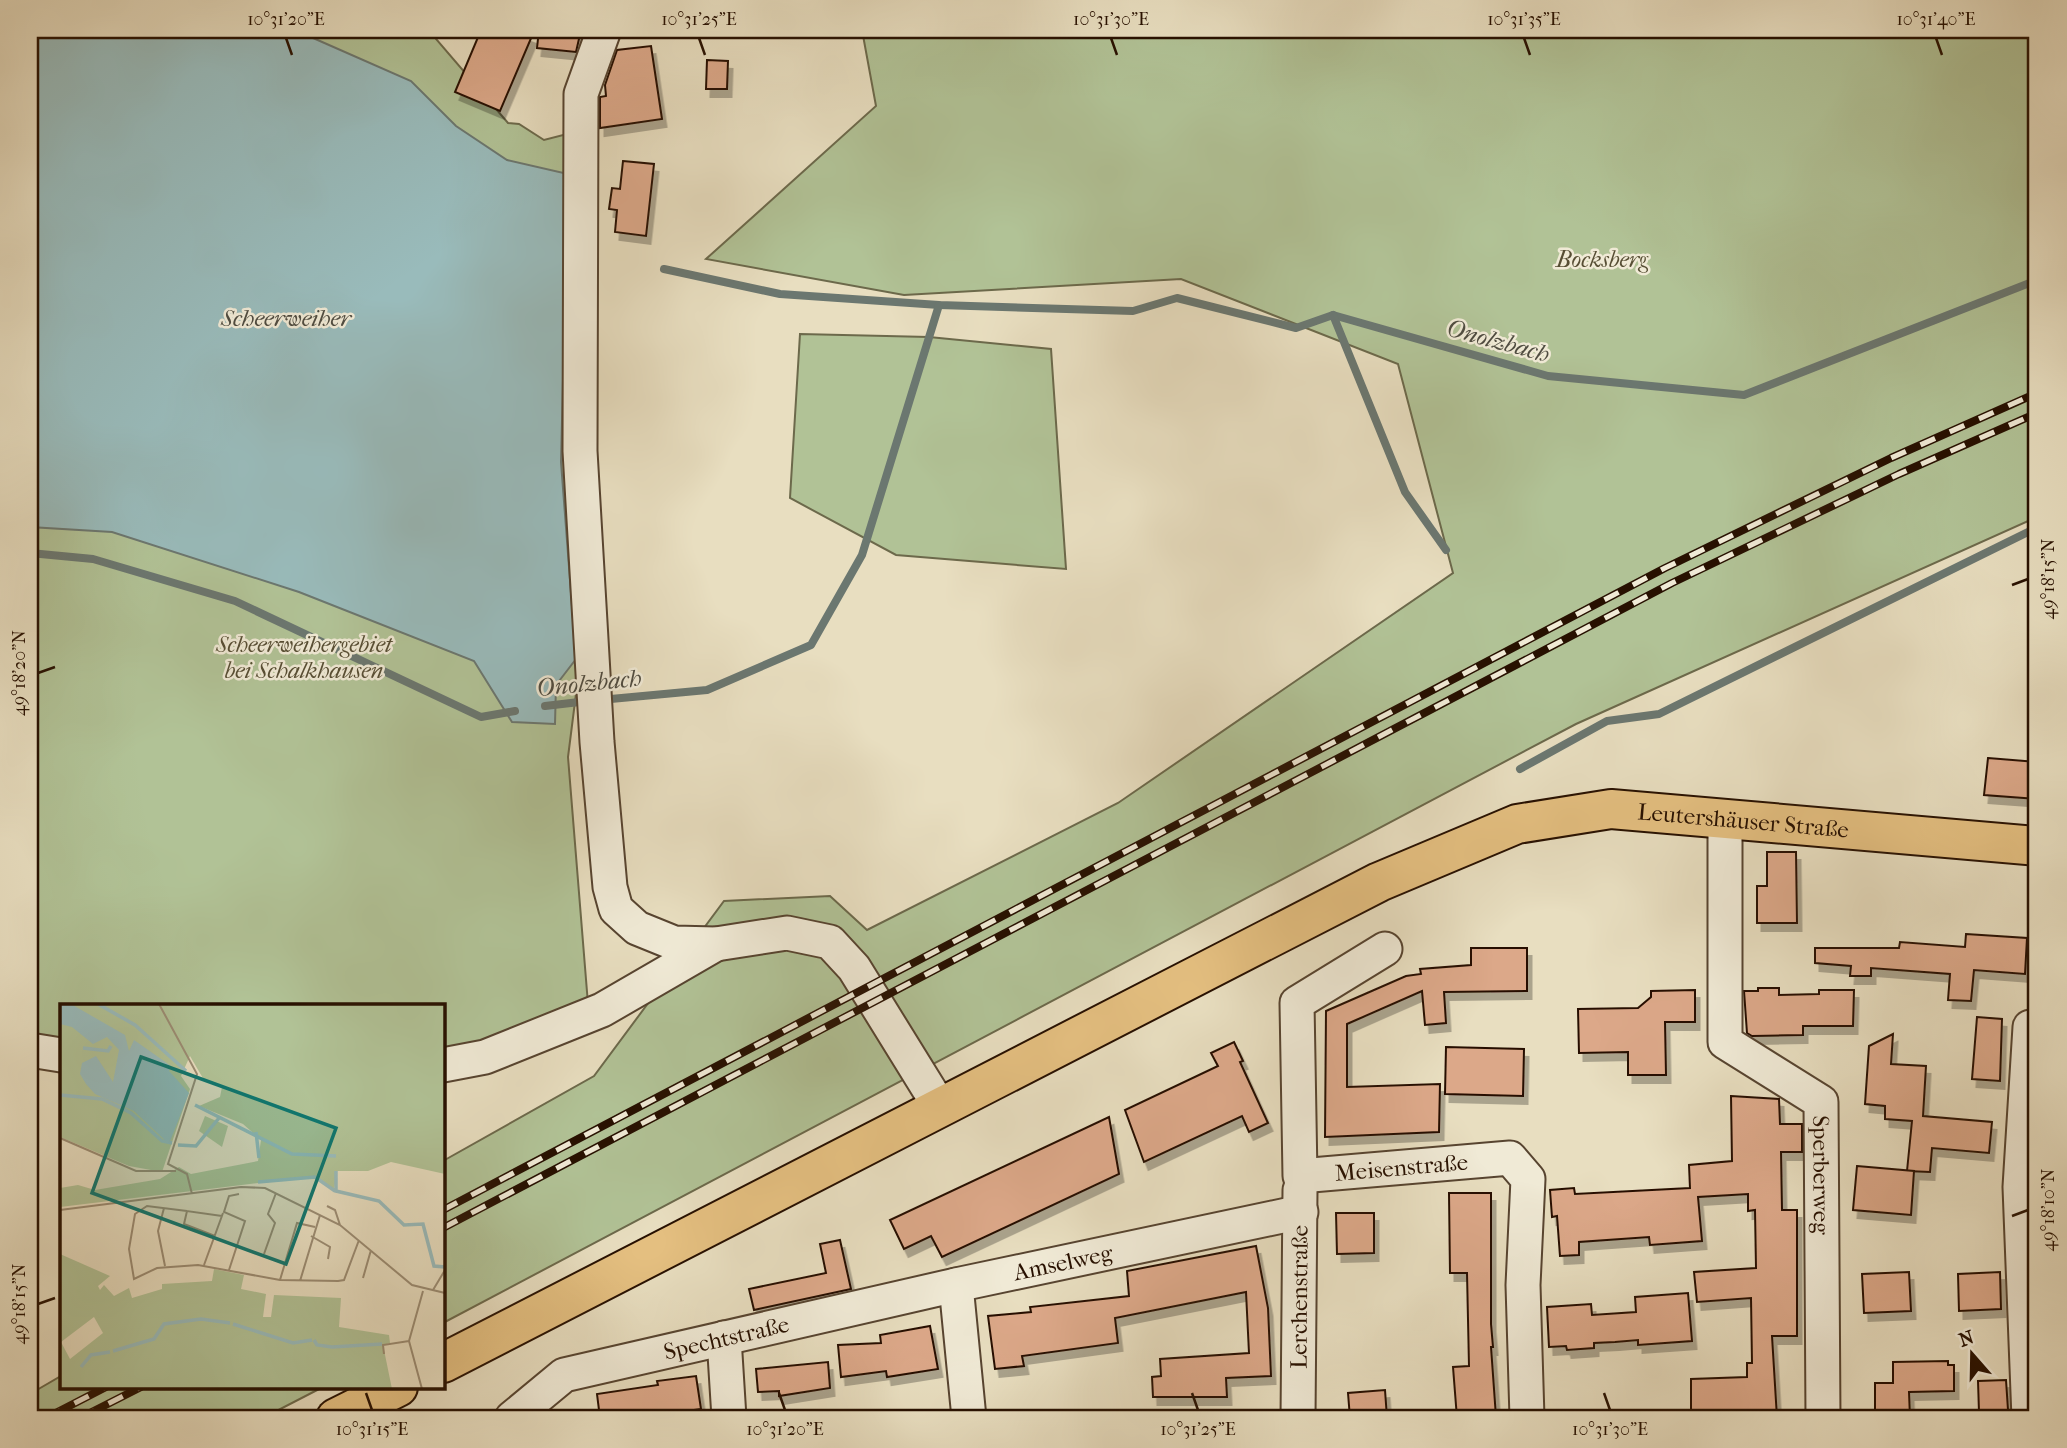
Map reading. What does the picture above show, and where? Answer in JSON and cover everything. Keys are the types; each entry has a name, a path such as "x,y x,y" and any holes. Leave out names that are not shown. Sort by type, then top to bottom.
{"main road":[{"name":"Leutershäuser Straße","path":"444,1362 1379,882 1517,824 1611,809 2037,845"},
{"path":"337,1418 396,1388"}],"street":[{"path":"604,30 581,94 580,451 597,742 610,887 616,909 638,928 674,943 716,944 787,933 830,942 854,968 940,1107"},
{"name":"Sperberweg","path":"1725,818 1725,1042 1821,1102 1823,1418"},
{"path":"444,1065 485,1057 602,1010 716,944"},
{"name":"Meisenstraße","path":"1385,949 1297,1003 1300,1175 1510,1158 1528,1179 1523,1285 1527,1418"},
{"path":"2029,1418 2020,1187 2030,1027 2037,1026"},
{"path":"30,1050 60,1055"},
{"name":"Lerchenstraße","path":"1297,1418 1300,1175"},
{"name":"Amselweg","path":"956,1285 1301,1212"},
{"path":"956,1285 969,1418"},
{"name":"Spechtstraße","path":"512,1418 564,1375 956,1285"},
{"path":"724,1338 729,1418"}],"green space":[{"name":"Scheerweihergebiet bei Schalkhausen","path":"30,30 436,30 436,39 508,123 519,124 544,140 567,134 584,654 568,757 588,1004 458,1051 444,1051 444,1004 60,1004 60,1042 30,1038"},
{"name":"Bocksberg","path":"862,30 2037,30 2037,517 1576,724 444,1322 444,1160 594,1076 724,901 830,896 867,930 1118,803 1453,573 1398,364 1181,279 904,295 706,259 876,106"},
{"path":"800,334 929,337 1051,349 1066,569 896,555 790,498"},
{"path":"60,1377 60,1388 321,1388 263,1418 30,1418 30,1394"}],"water":[{"name":"Scheerweiher","path":"30,30 304,30 304,34 411,81 456,126 507,160 568,174 561,462 576,659 556,685 555,724 512,722 474,661 299,592 112,532 30,527"}],"building":[{"path":"481,30 516,30 532,36 500,111 455,92"},
{"path":"539,30 581,30 576,52 537,48"},
{"path":"651,46 662,119 600,128 600,97 606,96 605,85 617,50"},
{"path":"707,60 728,61 727,89 706,89"},
{"path":"623,161 654,164 646,236 615,232 617,210 609,209 612,188 620,189"},
{"path":"1988,758 2037,762 2037,799 1984,795"},
{"path":"1767,852 1796,852 1797,923 1757,923 1757,886 1767,886"},
{"path":"1966,934 2027,938 2025,974 1974,970 1971,1001 1948,1000 1950,974 1871,968 1871,976 1850,976 1851,966 1815,963 1815,948 1899,948 1900,942 1965,947"},
{"path":"1471,948 1527,948 1527,991 1444,992 1446,1023 1425,1025 1422,991 1347,1024 1347,1087 1440,1084 1439,1132 1325,1137 1326,1011 1406,976 1421,974 1420,969 1471,965"},
{"path":"1758,988 1779,988 1779,995 1819,994 1819,990 1854,990 1853,1026 1803,1026 1803,1035 1752,1036 1747,1033 1744,991 1758,991"},
{"path":"1695,990 1695,1022 1665,1022 1666,1075 1628,1075 1628,1052 1579,1053 1578,1009 1638,1008 1651,997 1651,991"},
{"path":"1977,1017 2002,1019 2000,1081 1972,1079"},
{"path":"1893,1034 1891,1064 1926,1066 1923,1116 1992,1122 1989,1153 1932,1148 1930,1172 1907,1171 1912,1121 1885,1119 1885,1106 1865,1104 1869,1046"},
{"path":"1234,1042 1243,1061 1240,1062 1268,1123 1249,1132 1242,1116 1144,1162 1125,1110 1218,1066 1211,1053"},
{"path":"1446,1047 1524,1049 1523,1096 1445,1094"},
{"path":"1731,1096 1779,1099 1780,1124 1802,1124 1802,1152 1781,1152 1782,1210 1797,1210 1797,1336 1772,1336 1777,1418 1691,1415 1691,1379 1747,1377 1747,1363 1752,1363 1751,1298 1697,1302 1694,1272 1756,1268 1755,1210 1748,1211 1748,1194 1698,1197 1702,1241 1650,1245 1649,1237 1579,1242 1579,1255 1560,1256 1557,1216 1552,1217 1550,1190 1574,1188 1575,1194 1690,1188 1689,1165 1732,1161"},
{"path":"1109,1117 1119,1174 942,1257 931,1236 904,1249 890,1220"},
{"path":"1857,1166 1914,1171 1911,1215 1853,1210"},
{"path":"1449,1193 1491,1193 1491,1347 1496,1417 1457,1418 1453,1367 1469,1366 1467,1273 1450,1273"},
{"path":"1336,1213 1374,1213 1374,1253 1337,1254"},
{"path":"840,1240 851,1289 754,1310 749,1289 826,1273 820,1244"},
{"path":"1256,1246 1268,1308 1271,1376 1226,1378 1227,1397 1153,1397 1152,1377 1161,1376 1160,1359 1249,1353 1246,1292 1115,1318 1118,1343 1022,1356 1024,1366 995,1369 988,1316 1031,1312 1030,1307 1129,1296 1127,1271"},
{"path":"1909,1272 1911,1311 1864,1313 1862,1274"},
{"path":"2000,1272 2001,1309 1959,1311 1958,1274"},
{"path":"1688,1293 1692,1341 1638,1345 1638,1340 1594,1343 1594,1348 1567,1350 1566,1346 1549,1347 1547,1307 1591,1304 1592,1315 1636,1312 1635,1297"},
{"path":"930,1326 938,1369 887,1377 886,1371 841,1377 838,1345 881,1343 880,1335"},
{"path":"1948,1361 1948,1365 1954,1365 1954,1391 1909,1392 1910,1418 1875,1418 1875,1383 1893,1383 1893,1362"},
{"path":"828,1362 830,1388 779,1396 779,1391 758,1392 756,1369"},
{"path":"696,1376 701,1409 637,1418 600,1418 597,1394"},
{"path":"2006,1380 2008,1410 1979,1412 1978,1381"},
{"path":"1385,1390 1387,1418 1350,1418 1348,1393"}],"waterway":[{"name":"Onolzbach","path":"664,269 780,294 939,305 1133,311 1177,298 1296,328 1333,315 1548,376 1744,395 2037,280"},
{"name":"Onolzbach","path":"600,700 707,690 811,645 862,555 939,305"},
{"path":"1333,315 1405,492 1446,550"},
{"path":"1520,769 1607,721 1659,714 2034,529 2037,530"},
{"name":"Onolzbach","path":"30,553 93,559 235,601 481,717 515,711"},
{"name":"Onolzbach","path":"545,706 588,701"}],"railway":[{"path":"444,1209 1665,568 1891,458 2037,393"},
{"path":"444,1227 1672,583 1899,474 2037,413"},
{"path":"46,1418 104,1388"},
{"path":"80,1418 139,1388"}]}
